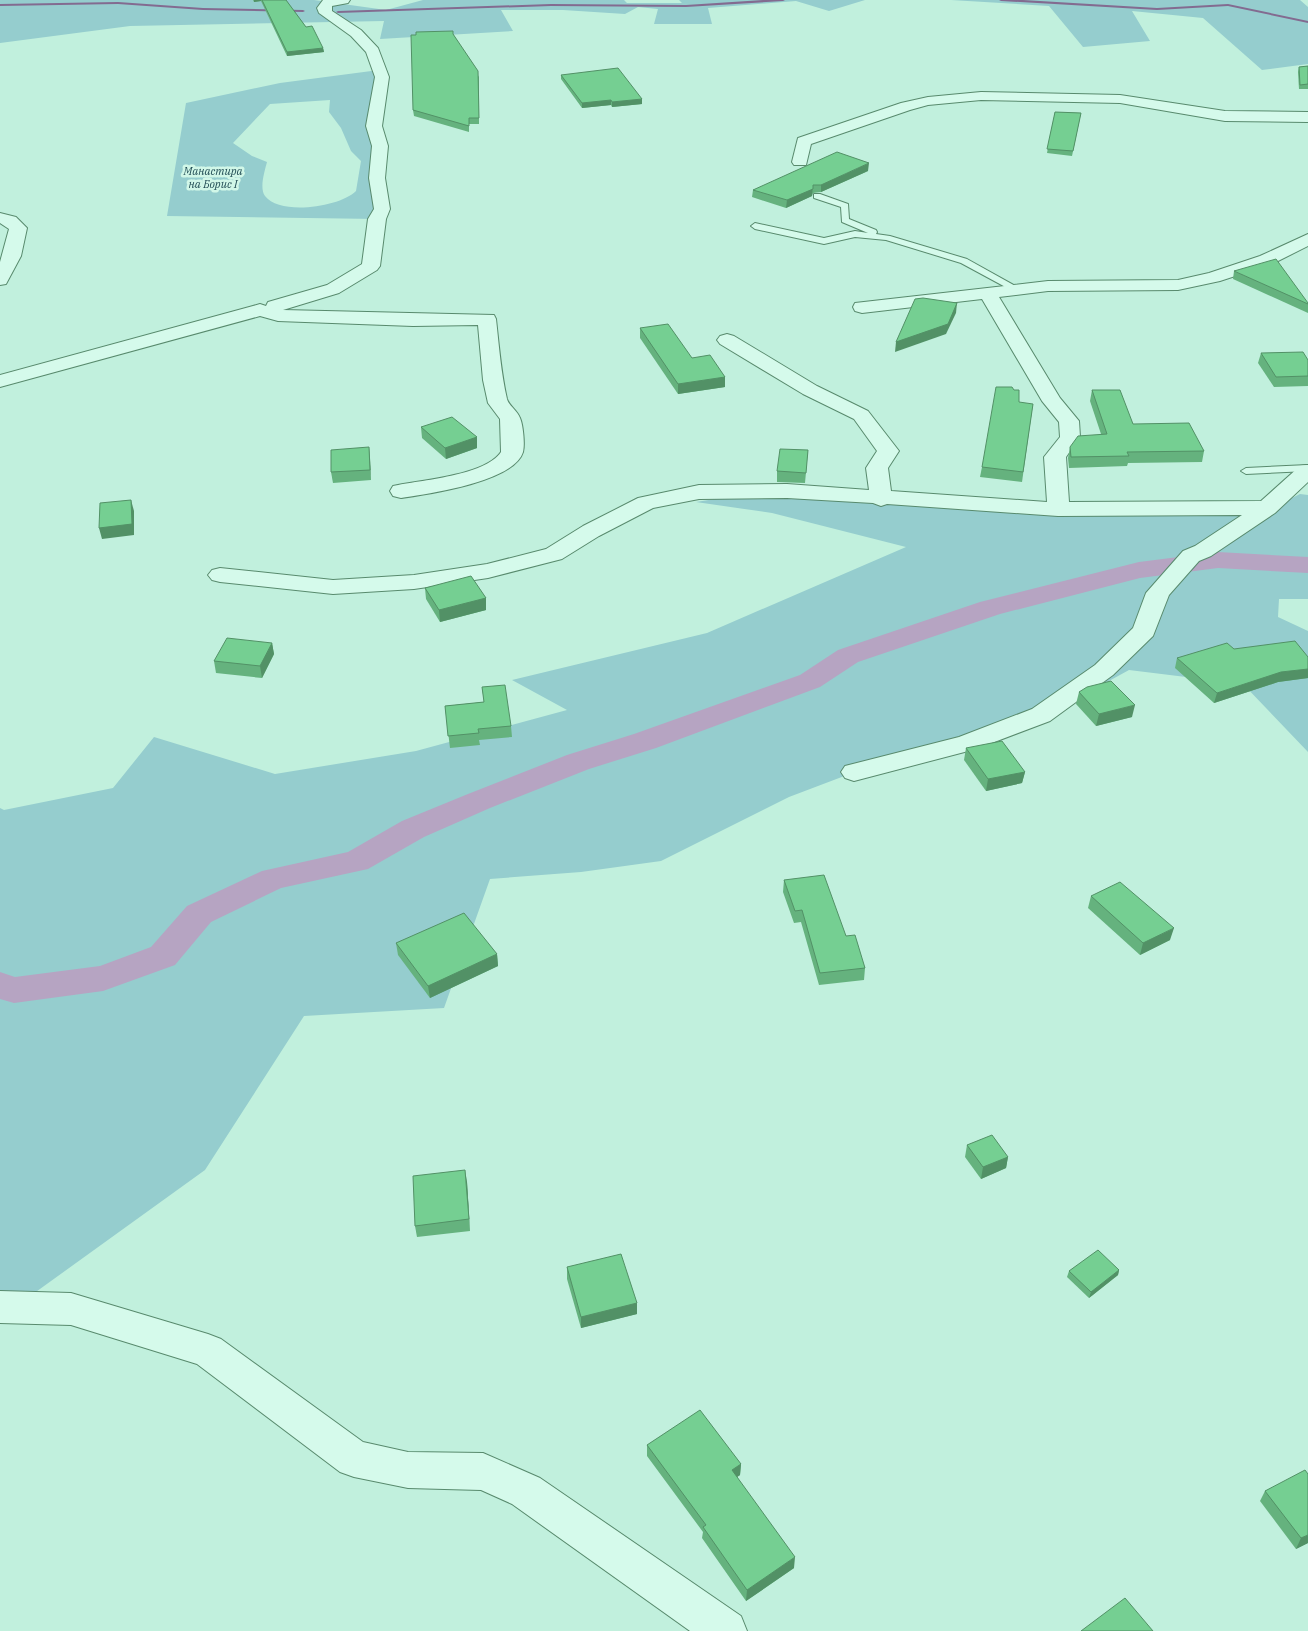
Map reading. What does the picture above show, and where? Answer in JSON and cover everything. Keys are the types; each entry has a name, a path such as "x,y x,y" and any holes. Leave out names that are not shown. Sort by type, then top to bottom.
{"street":[{"path":"0,381 333,289 371,266 376,219 382,209 377,178 380,146 374,126 382,77 373,51 356,33 328,11 343,0"},
{"path":"800,162 804,141 875,115 906,106 953,98 981,96 1120,99 1225,116 1308,117"},
{"path":"0,218 10,221 18,228 12,256 0,280"},
{"path":"862,307 988,294 1014,288 1178,285 1214,277 1266,260 1308,239"},
{"path":"988,294 1052,401 1069,421 1070,437 1056,457 1058,509"},
{"path":"260,310 278,315 413,320 487,319 493,380 498,403 510,418 512,452 506,461 492,469 449,484 401,491"},
{"path":"727,340 810,390 861,414 888,451 877,468 881,499"},
{"path":"854,772 967,743 1041,715 1104,670 1144,631 1158,593 1191,556 1203,552 1267,508 1308,470"},
{"path":"220,575 332,587 414,582 488,571 554,554 591,531 646,503 699,492 787,491 881,499 1058,509 1267,508"},
{"path":"0,1307 71,1309 208,1351 354,1460 408,1470 483,1472 501,1482 526,1491 726,1631"}],"lane":[{"path":"817,196 845,206 845,220 887,238 964,261 1014,288"},
{"path":"755,226 824,241 855,234 887,238"},
{"path":"1246,471 1308,470"}],"green space":[{"path":"0,0 314,0 386,10 423,0 624,0 627,3 682,3 679,0 865,0 829,11 796,1 708,8 712,24 654,24 658,9 638,7 625,14 563,10 501,10 513,31 380,39 384,21 130,26 0,43"},
{"path":"951,0 1300,0 1308,7 1308,64 1262,70 1203,18 1132,11 1150,41 1083,47 1049,6"},
{"name":"Манастира на Борис І","path":"379,70 377,219 167,216 186,103 280,83","holes":["330,100 329,112 341,128 351,151 361,161 356,191 348,197 337,201 310,207 283,206 273,202 265,196 262,188 267,162 252,156 233,143 270,104"]},
{"path":"759,492 1262,513 1300,494 1308,495 1308,599 1279,599 1278,617 1308,631 1308,752 1243,684 1129,670 1038,720 905,753 789,797 661,861 581,872 490,879 444,1008 304,1016 205,1170 33,1294 0,1292 0,808 4,810 113,788 154,737 275,774 416,751 567,710 512,680 707,633 906,547 772,513 696,502"}],"building":[{"path":"262,0 286,0 306,27 312,26 323,48 287,52"},
{"path":"453,31 453,34 478,71 479,118 469,118 469,126 413,110 411,35 416,35 416,32"},
{"path":"1308,66 1308,84 1300,85 1299,67"},
{"path":"618,68 642,99 582,103 561,75"},
{"path":"1055,112 1081,113 1073,151 1047,149"},
{"path":"837,152 869,163 821,185 813,185 813,189 787,200 753,190"},
{"path":"1276,259 1308,303 1308,304 1234,271"},
{"path":"923,298 957,303 948,324 896,342 915,299"},
{"path":"668,324 692,358 710,355 725,377 678,384 640,328"},
{"path":"1303,352 1308,360 1308,376 1276,377 1261,353"},
{"path":"996,387 1012,387 1014,390 1019,390 1019,402 1033,404 1023,472 982,467"},
{"path":"1092,390 1120,390 1133,424 1189,423 1204,451 1127,452 1129,456 1071,457 1070,447 1078,436 1107,434"},
{"path":"452,417 477,437 445,448 421,427"},
{"path":"369,447 370,470 331,472 331,450"},
{"path":"780,449 808,450 806,473 777,471"},
{"path":"131,500 132,524 99,528 100,503"},
{"path":"471,576 486,598 439,610 425,588"},
{"path":"227,638 272,643 260,666 214,661"},
{"path":"1295,641 1308,657 1308,669 1281,672 1217,693 1177,658 1227,643 1234,649"},
{"path":"1111,681 1135,705 1099,714 1079,692 1087,687"},
{"path":"505,685 511,726 478,729 479,733 448,736 445,706 484,702 482,687"},
{"path":"1002,741 1025,772 988,779 966,748"},
{"path":"824,875 846,936 855,935 865,968 820,973 802,910 795,911 784,880"},
{"path":"1120,882 1174,928 1143,943 1091,896"},
{"path":"464,913 497,954 428,986 396,943"},
{"path":"992,1135 1008,1157 983,1167 967,1145"},
{"path":"465,1170 469,1219 415,1226 413,1176"},
{"path":"1098,1250 1119,1270 1091,1292 1069,1271"},
{"path":"621,1254 637,1303 581,1317 567,1267"},
{"path":"700,1410 741,1464 732,1470 795,1557 747,1590 703,1527 706,1525 647,1445"},
{"path":"1305,1470 1308,1474 1308,1535 1301,1538 1265,1491"},
{"path":"1125,1598 1153,1631 1081,1631"}],"waterway":[{"path":"338,12 551,5 686,6 783,0"},
{"path":"1001,0 1157,9 1228,5 1308,22"},
{"path":"0,5 118,3 203,9 303,11"},
{"path":"0,985 14,990 103,978 163,956 199,914 273,879 357,861 413,829 479,801 578,762 645,741 810,681 848,656 990,608 1139,570 1218,560 1308,565"}]}
